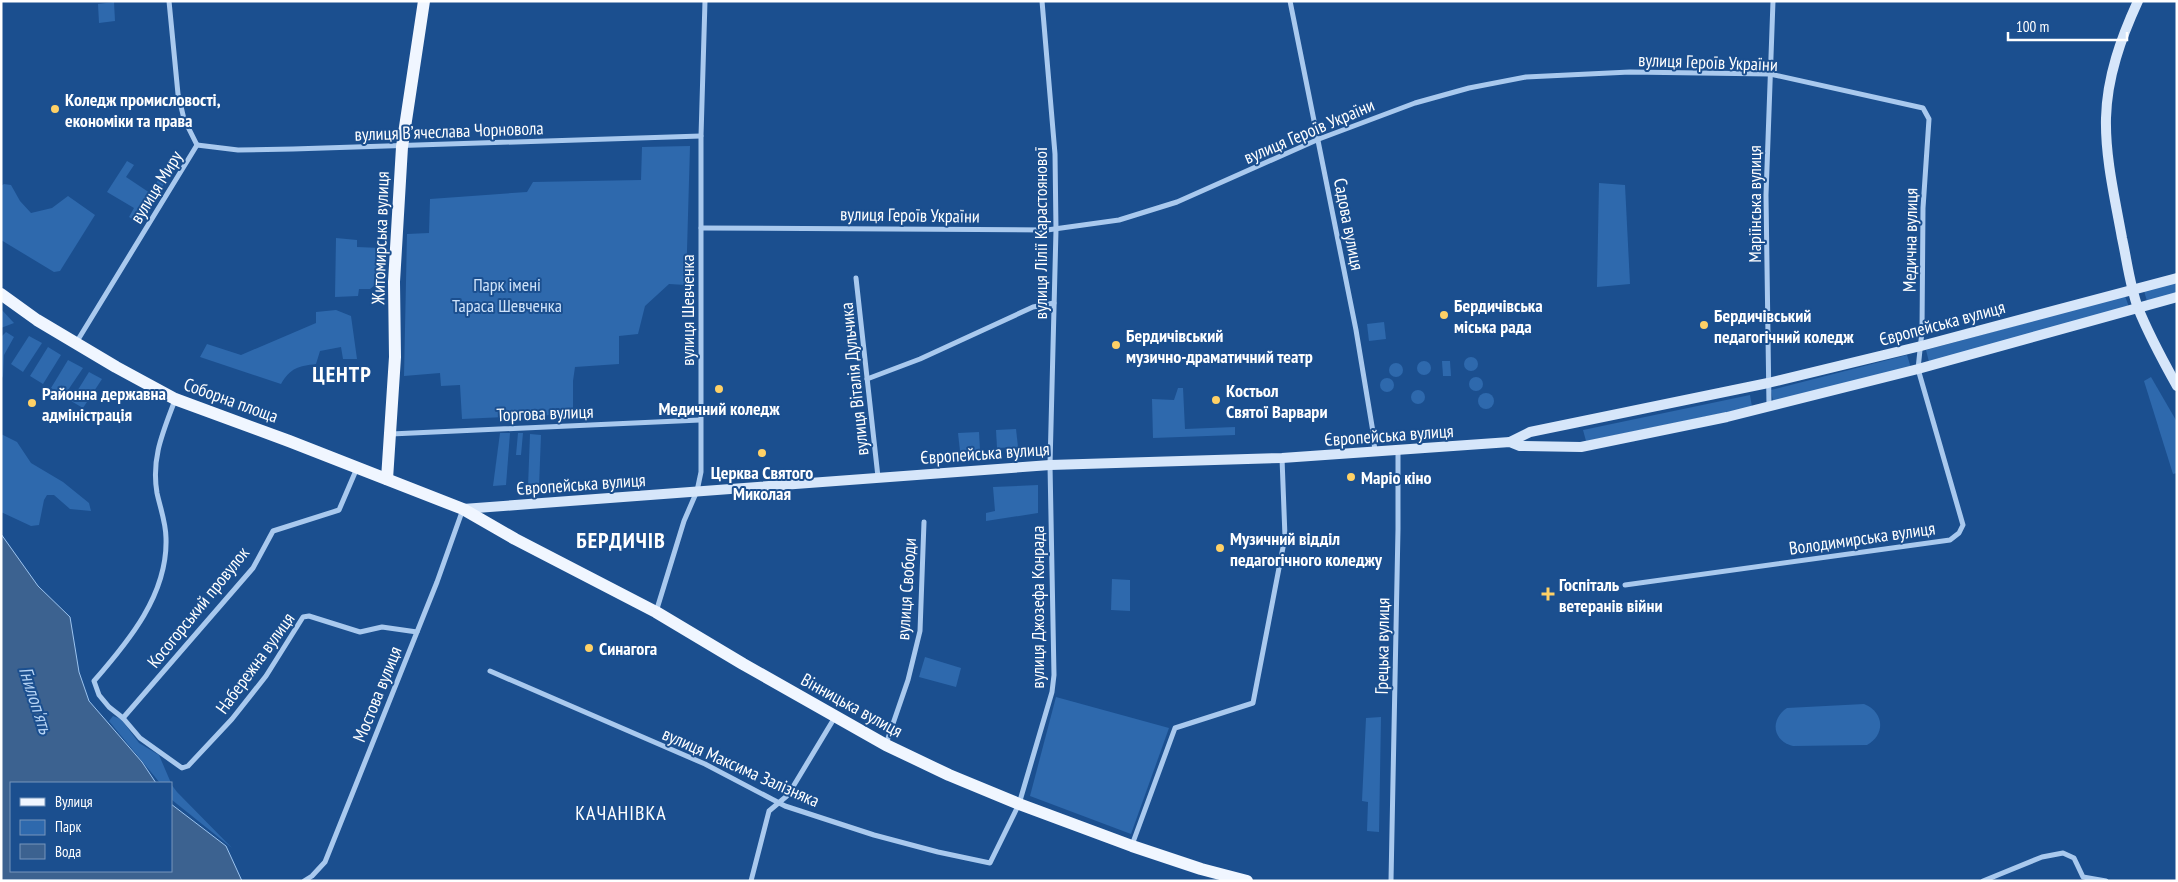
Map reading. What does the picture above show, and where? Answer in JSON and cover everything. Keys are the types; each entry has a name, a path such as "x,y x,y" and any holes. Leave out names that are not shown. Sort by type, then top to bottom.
{"main road":[{"name":"Житомирська вулиця","path":"387,479 395,357 394,282 402,146 424,1"},
{"name":"Соборна площа","path":"1,294 37,320 116,367 175,399 463,509"},
{"name":"Вінницька вулиця","path":"463,509 515,539 656,612 886,745 949,775 1019,804 1132,846 1201,869 1247,881"}],"street":[{"name":"вулиця Миру","path":"76,343 197,145 184,119 178,94 169,1"},
{"name":"вулиця Шевченка","path":"656,612 684,521 697,491 701,472 701,136 705,1"},
{"name":"вулиця Лілії Карастоянової","path":"1042,1 1055,154 1056,230 1050,465"},
{"name":"Садова вулиця","path":"1290,1 1358,338 1374,432 1375,452"},
{"name":"Маріїнська вулиця","path":"1769,406 1766,195 1773,1"},
{"path":"2138,1 2114,63 2106,118 2108,156 2114,195 2138,307 2159,354 2177,386"},
{"name":"вулиця Героїв України","path":"701,228 1056,230 1119,220 1177,202 1319,139 1415,103 1469,88 1526,77 1630,72 1770,74 1923,108 1927,111"},
{"name":"Медична вулиця","path":"1918,368 1921,346 1923,208 1929,119 1927,111"},
{"name":"вулиця Вʼячеслава Чорновола","path":"197,145 238,150 701,136"},
{"name":"вулиця Віталія Дульчика","path":"856,278 878,477"},
{"name":"Європейська вулиця","path":"463,509 1050,465 1282,458 1510,442 1530,432 1768,383 1921,346 2177,278"},
{"name":"Європейська вулиця","path":"1510,442 1520,446 1580,447 1769,406 1918,368 2177,297"},
{"path":"867,379 920,359 1033,307 1054,302"},
{"name":"Володимирська вулиця","path":"1625,585 1950,540 1959,534 1963,525 1918,368"},
{"path":"123,718 109,707 99,695 94,681 143,617 156,594 163,572 166,537 157,490 157,445 175,399"},
{"name":"Торгова вулиця","path":"390,434 700,420"},
{"name":"Грецька вулиця","path":"1391,881 1398,450"},
{"path":"1132,846 1176,728 1253,703 1286,537 1282,458"},
{"name":"вулиця Джозефа Конрада","path":"990,862 1019,804 1052,692 1054,675 1050,465"},
{"name":"Косогорський провулок","path":"123,718 253,568 273,531 339,510 357,468"},
{"name":"Мостова вулиця","path":"304,881 312,876 324,862 437,582 463,509"},
{"name":"вулиця Свободи","path":"886,745 908,680 920,631 924,522"},
{"name":"Набережна вулиця","path":"123,718 140,738 182,768 188,766 232,719 266,676 303,617 309,616 360,632 382,627 417,632"},
{"name":"вулиця Максима Залізняка","path":"490,671 705,764 780,802 874,835 938,852 990,862"},
{"path":"751,881 765,820 769,811 793,787 836,716"},
{"path":"1983,881 2042,858 2063,853 2074,858 2084,877 2106,881"}],"green space":[{"path":"114,2 115,21 99,23 98,4"},
{"name":"Парк імені Тараса Шевченка","path":"690,146 686,285 669,284 645,306 638,334 619,336 619,364 575,367 573,414 462,419 460,385 441,386 440,373 404,376 407,234 429,233 430,199 527,192 533,182 641,180 642,147"},
{"path":"175,153 175,167 139,223 129,217 134,208 107,192 127,161 134,165 126,177 150,193"},
{"path":"1599,183 1625,185 1630,284 1597,287"},
{"path":"4,184 11,185 20,201 31,213 52,208 68,196 95,215 60,271 54,272 1,240 1,186"},
{"path":"336,238 357,240 357,247 381,248 380,281 370,289 359,289 358,296 335,297"},
{"path":"2177,282 2177,293 2147,301 2144,291"},
{"path":"2125,296 2129,307 1929,362 1926,350"},
{"path":"1,309 14,323 1,328"},
{"path":"336,310 351,316 357,359 343,359 341,347 320,351 316,364 292,371 281,384 200,357 207,344 241,355 316,323 316,312"},
{"path":"1384,322 1386,339 1369,341 1367,324"},
{"path":"6,332 14,337 4,355 3,376 1,380 1,337"},
{"path":"29,336 42,343 23,372 11,364"},
{"path":"48,347 61,355 43,384 30,376"},
{"path":"1907,355 1911,368 1773,401 1771,390"},
{"path":"1471,357 1476,359 1478,364 1476,369 1471,371 1466,369 1464,364 1466,359"},
{"path":"68,360 83,368 64,396 51,388"},
{"path":"1424,361 1429,363 1431,368 1429,373 1424,375 1419,373 1417,368 1419,363"},
{"path":"1442,361 1450,361 1451,376 1443,376"},
{"path":"1396,363 1401,365 1403,370 1401,375 1396,377 1391,375 1389,370 1391,365"},
{"path":"89,372 102,379 83,408 71,401"},
{"path":"1476,377 1481,379 1483,384 1481,389 1476,391 1471,389 1469,384 1471,379"},
{"path":"2151,377 2177,422 2177,473 2173,474 2144,381"},
{"path":"1387,378 1392,380 1394,385 1392,390 1387,392 1382,390 1380,385 1382,380"},
{"path":"1178,388 1183,388 1185,429 1235,427 1235,435 1153,438 1152,399 1174,400"},
{"path":"1418,390 1423,392 1425,397 1423,402 1418,404 1413,402 1411,397 1413,392"},
{"path":"1486,393 1494,401 1486,409 1478,401"},
{"path":"1750,395 1752,407 1586,441 1583,430"},
{"path":"1016,429 1018,447 997,448 996,430"},
{"path":"979,432 980,450 960,451 958,433"},
{"path":"500,433 510,433 506,485 493,486"},
{"path":"518,433 523,433 521,455 516,455"},
{"path":"1,434 17,442 31,463 63,482 89,503 91,511 70,509 54,495 47,495 44,500 39,525 31,526 1,512"},
{"path":"530,434 541,435 539,487 528,487"},
{"path":"1038,485 1038,513 986,521 986,513 995,511 993,487"},
{"path":"1112,579 1130,580 1130,611 1111,610"},
{"path":"925,657 961,668 956,687 919,677"},
{"path":"1056,697 1169,728 1131,834 1030,796"},
{"path":"1864,704 1876,712 1880,723 1877,735 1867,745 1793,746 1781,740 1777,735 1776,724 1778,718 1787,708"},
{"path":"113,716 121,719 139,743 159,755 171,782 159,782 109,721"},
{"path":"1381,717 1379,832 1367,831 1368,802 1362,801 1366,718"},
{"path":"172,785 177,792 232,848 172,800"}],"water":[{"name":"Гнилоп'ять","path":"1,534 38,586 70,617 79,672 89,701 142,762 155,782 10,782 10,872 172,872 172,805 226,846 242,881 1,880"}],"place":[{"name":"Коледж промисловості, економіки та права","path":"55,109"},
{"name":"Бердичівська міська рада","path":"1444,315"},
{"name":"Бердичівський педагогічний коледж","path":"1704,325"},
{"name":"Бердичівський музично-драматичний театр","path":"1116,345"},
{"name":"Медичний коледж","path":"719,389"},
{"name":"Костьол Святої Варвари","path":"1216,400"},
{"name":"Районна державна адміністрація","path":"32,403"},
{"name":"Церква Святого Миколая","path":"762,453"},
{"name":"Маріо кіно","path":"1351,477"},
{"name":"Музичний відділ педагогічного коледжу","path":"1220,548"},
{"name":"Госпіталь ветеранів війни","path":"1548,594"},
{"name":"Синагога","path":"589,648"}],"district":[{"name":"ЦЕНТР","path":"342,374"},
{"name":"БЕРДИЧІВ","path":"621,540"},
{"name":"КАЧАНІВКА","path":"621,813"}]}
